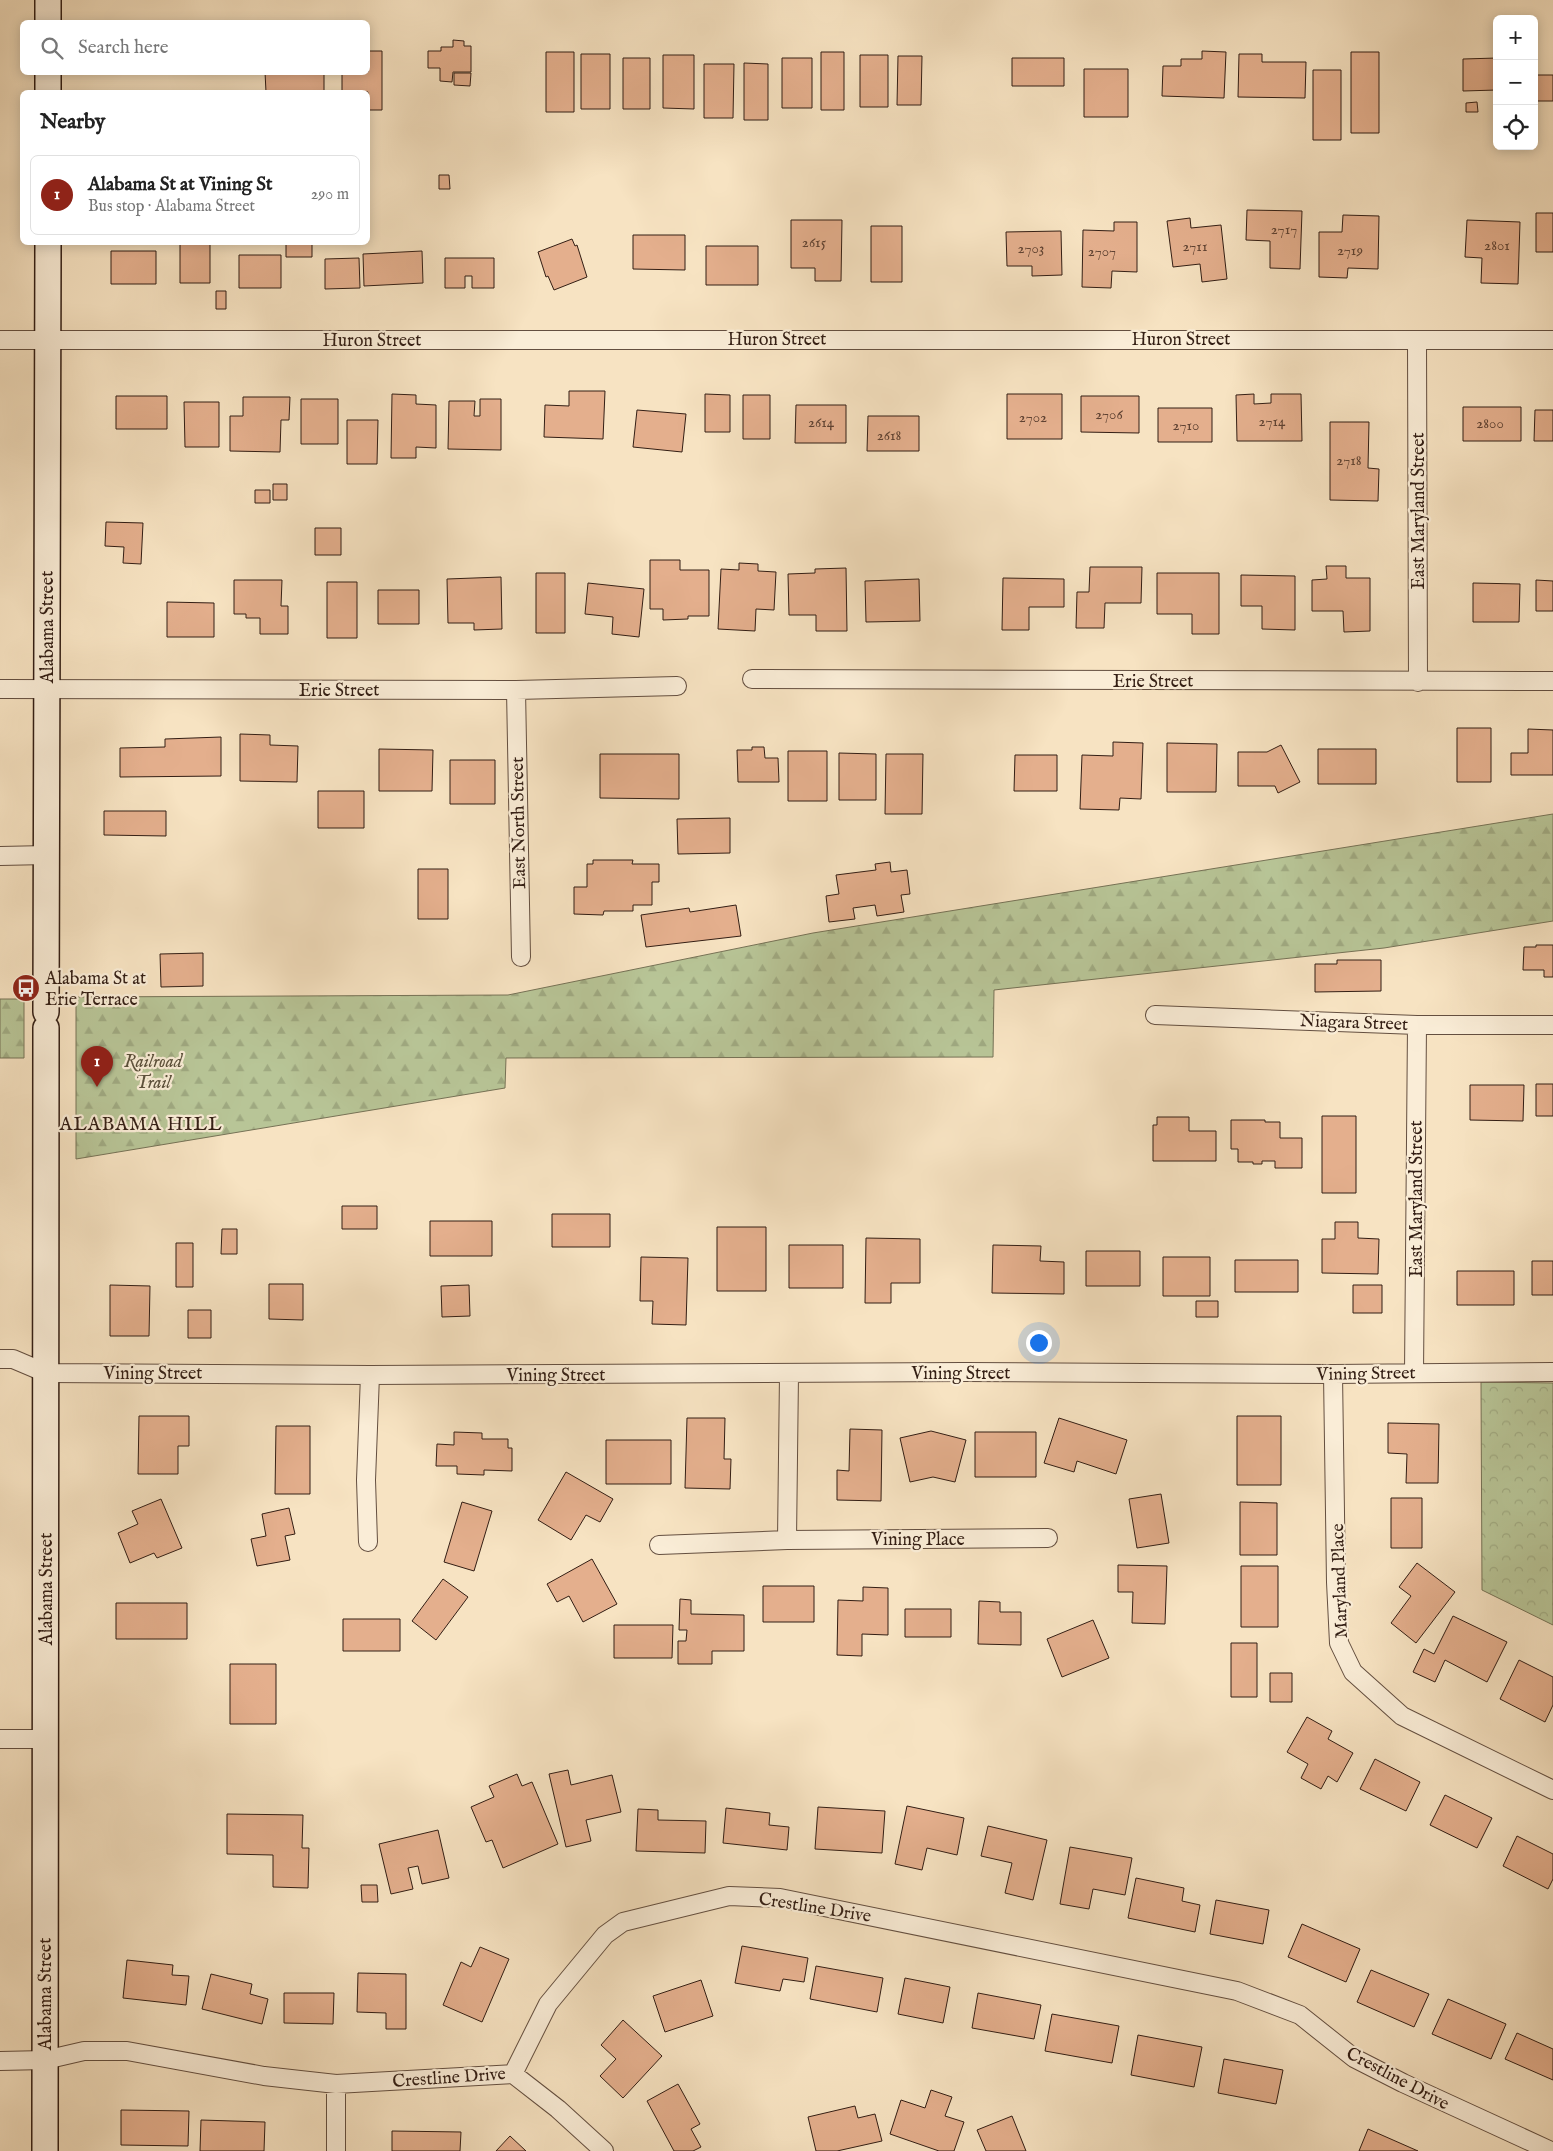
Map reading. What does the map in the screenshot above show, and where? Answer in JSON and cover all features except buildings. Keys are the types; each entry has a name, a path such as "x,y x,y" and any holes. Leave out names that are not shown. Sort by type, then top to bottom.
{"main road":[{"path":"48,0 48,20"},
{"path":"48,75 48,90"},
{"name":"Alabama Street","path":"45,2151 48,245"}],"street":[{"name":"Huron Street","path":"0,340 1553,340"},
{"name":"East Maryland Street","path":"1417,340 1418,682"},
{"name":"Erie Street","path":"752,679 1553,682"},
{"name":"Erie Street","path":"0,689 516,690 677,686"},
{"name":"East North Street","path":"516,690 521,957"},
{"path":"0,856 47,855"},
{"name":"Niagara Street","path":"1155,1015 1417,1025 1553,1025"},
{"name":"East Maryland Street","path":"1414,1373 1417,1025"},
{"name":"Vining Street","path":"0,1359 13,1359 46,1373 370,1375 1553,1372"},
{"path":"787,1540 789,1374"},
{"name":"Maryland Place","path":"1333,1374 1336,1582 1339,1643 1352,1672 1402,1716 1553,1790"},
{"path":"368,1542 366,1480 370,1375"},
{"name":"Vining Place","path":"659,1545 787,1540 1048,1538"},
{"path":"0,1739 45,1739"},
{"name":"Crestline Drive","path":"0,2061 45,2060 84,2051 127,2051 264,2076 336,2084 513,2074 548,2004 605,1935 623,1922 729,1896 780,1898 1237,1991 1300,2015 1354,2058 1403,2083 1550,2151"},
{"path":"513,2074 558,2109 604,2151"},
{"path":"336,2084 336,2151"}],"green space":[{"name":"Railroad Trail","path":"1553,814 1553,921 1384,948 994,990 993,1057 506,1058 505,1088 76,1159 76,997 508,995 813,933"},
{"path":"0,999 24,999 24,1058 0,1058"},
{"path":"1481,1382 1553,1383 1553,1625 1482,1590"}],"place":[{"name":"Alabama St at Erie Terrace","path":"26,988"},
{"name":"Alabama St at Vining St","path":"97,1087"}],"district":[{"name":"ALABAMA HILL","path":"141,1123"}]}
